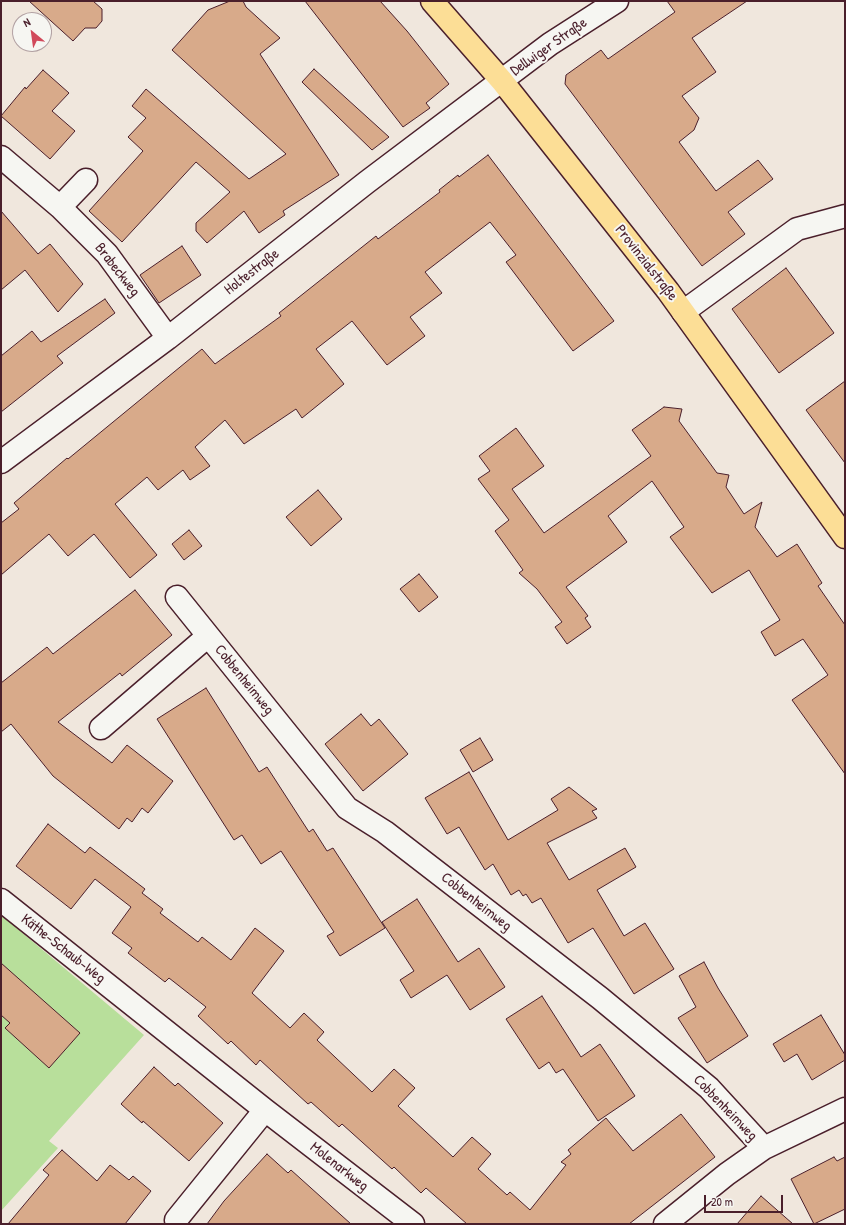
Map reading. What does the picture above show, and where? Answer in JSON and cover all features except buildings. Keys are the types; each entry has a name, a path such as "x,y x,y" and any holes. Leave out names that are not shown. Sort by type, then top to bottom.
{"main road":[{"name":"Provinzialstraße","path":"432,1 502,81 683,312 845,537"}],"street":[{"name":"Dellwiger Straße","path":"502,81 550,44 617,1"},
{"name":"Holtestraße","path":"1,462 168,338 367,182 502,81"},
{"name":"Brabeckweg","path":"1,158 60,207 107,254 168,338"},
{"path":"60,207 86,180"},
{"path":"683,312 797,229 845,216"},
{"name":"Cobbenheimweg","path":"176,597 347,808 385,832 600,998 709,1088 764,1148"},
{"name":"Cobbenheimweg","path":"100,728 208,636"},
{"name":"Käthe-Schaub-Weg","path":"1,900 125,997"},
{"name":"Molenarkweg","path":"125,997 265,1110 413,1224"},
{"path":"665,1224 727,1174 764,1148 845,1109"},
{"path":"176,1220 265,1110"}],"green space":[{"path":"1,915 144,1035 49,1141 58,1148 1,1211"}]}
